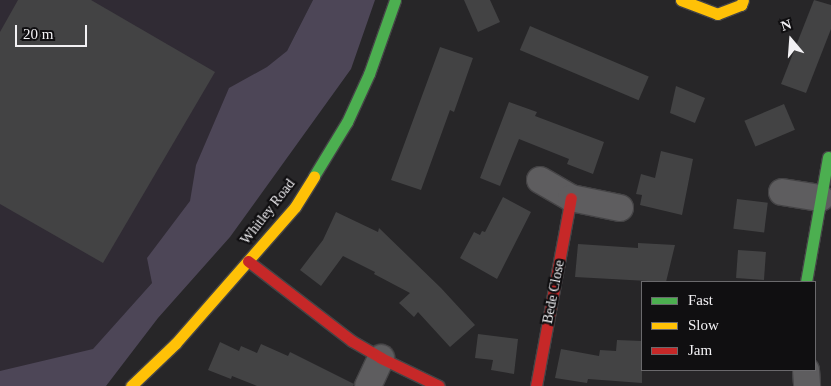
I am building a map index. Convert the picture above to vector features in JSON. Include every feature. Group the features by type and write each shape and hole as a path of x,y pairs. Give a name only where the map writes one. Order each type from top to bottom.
{"street":[{"name":"Whitley Road","path":"131,386 175,344 295,207 347,122 369,74 395,0"},
{"path":"681,0 718,14 741,5 743,0"},
{"path":"806,281 828,157"},
{"path":"540,180 571,198 620,208"},
{"path":"782,192 820,198"},
{"name":"Bede Close","path":"536,386 571,198"},
{"path":"248,261 352,341 381,358 438,386"},
{"path":"368,386 381,358"},
{"path":"806,371 807,386"}],"shaded area":[{"path":"0,0 313,0 287,51 235,189 61,386 0,386"},
{"path":"313,0 375,0 351,69 230,237 158,318 106,386 0,386 0,371 93,349 152,283 147,258 190,201 196,165 229,88 267,67 287,51"}],"building":[{"path":"18,0 91,0 215,72 103,263 0,204 0,32"},
{"path":"464,0 490,0 500,22 478,32"},
{"path":"814,0 831,5 831,29 806,93 781,84"},
{"path":"530,26 649,76 639,100 520,50"},
{"path":"440,47 473,58 454,112 450,110 421,190 391,180"},
{"path":"676,86 705,98 695,123 670,113"},
{"path":"509,102 537,112 535,116 604,142 593,174 567,164 569,159 519,139 500,186 480,178"},
{"path":"784,104 795,130 755,147 744,121"},
{"path":"661,151 693,159 682,215 640,205 642,195 636,194 641,174 655,178"},
{"path":"503,197 531,212 497,279 460,258 474,232 480,235 482,231 485,232"},
{"path":"737,199 768,203 764,233 733,229"},
{"path":"336,212 378,232 379,228 441,288 475,325 450,347 418,312 414,317 399,303 410,293 374,274 375,272 343,256 321,286 300,270 323,240"},
{"path":"638,243 675,245 666,281 575,277 578,244 638,248"},
{"path":"738,250 766,252 764,280 736,278"},
{"path":"478,334 518,339 514,374 491,370 493,360 475,358"},
{"path":"617,340 641,341 642,383 588,379 587,383 555,378 561,349 599,356 600,350 616,351"},
{"path":"220,342 239,351 241,346 257,353 261,344 288,356 290,352 354,384 353,386 257,386 232,376 231,379 208,370"}],"traffic: fast":[{"path":"314,176 347,122 369,74 395,0"},
{"path":"806,281 828,157"}],"traffic: slow":[{"path":"681,0 717,14 741,5 743,0"},
{"path":"131,386 175,344 295,207 314,176"}],"traffic: jam":[{"path":"536,386 571,198"},
{"path":"248,261 352,341 381,358 439,386"}]}
